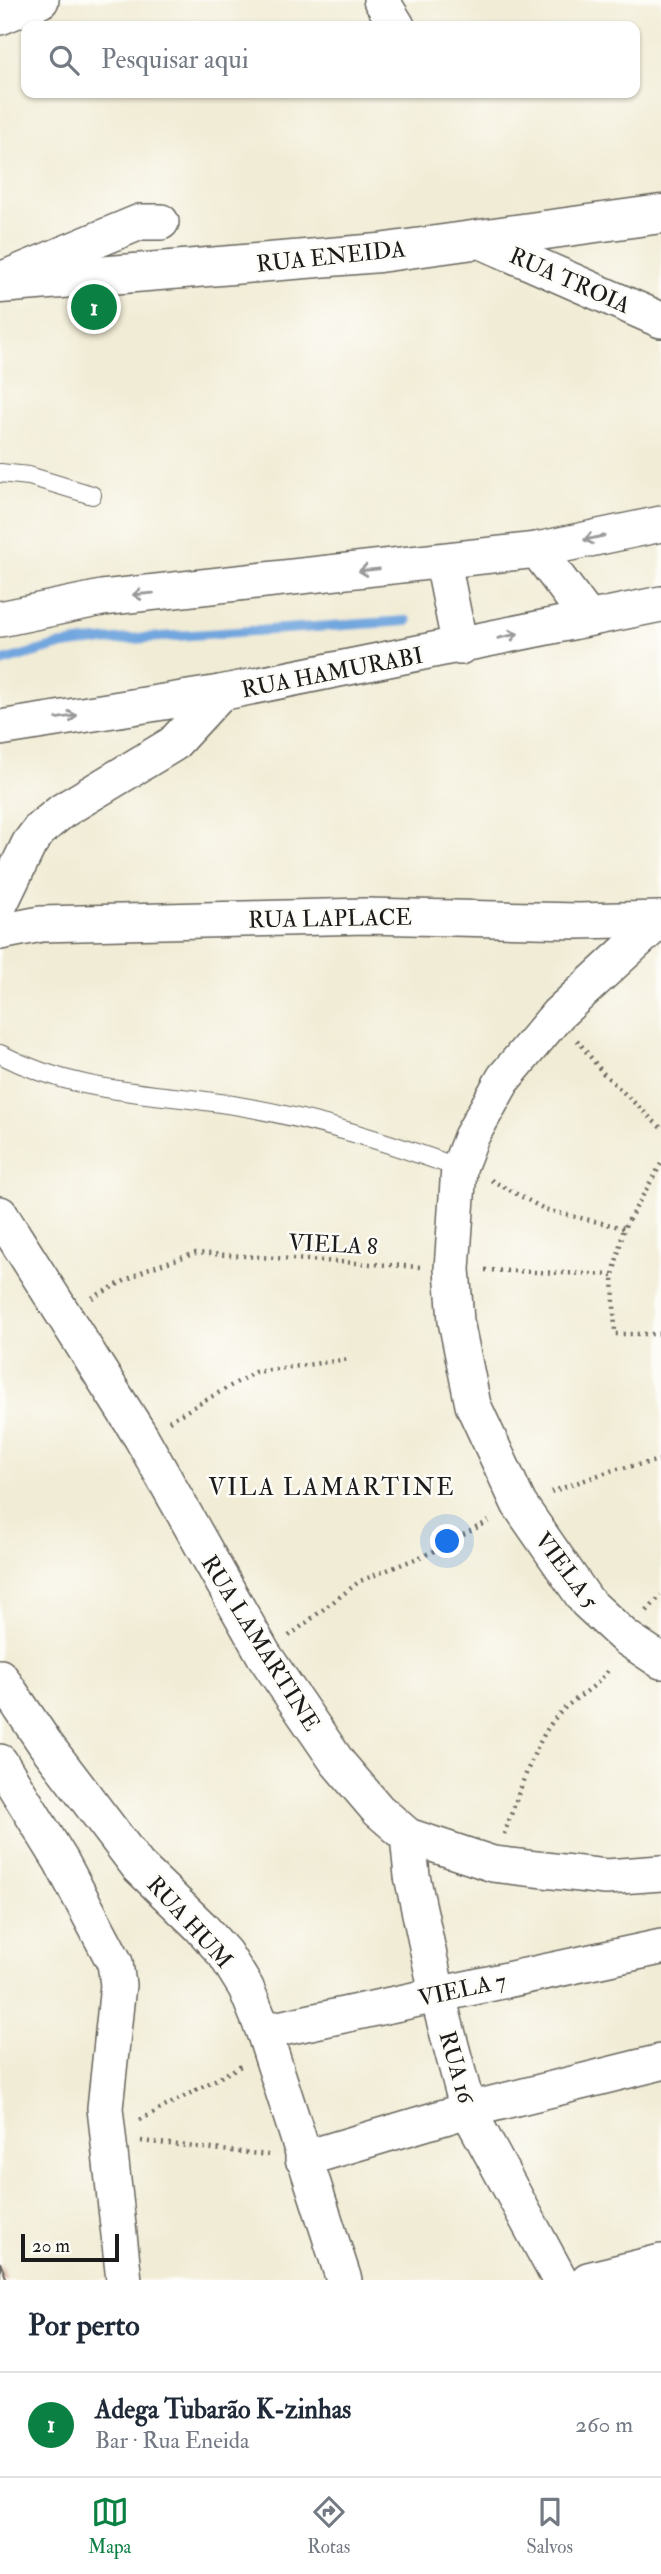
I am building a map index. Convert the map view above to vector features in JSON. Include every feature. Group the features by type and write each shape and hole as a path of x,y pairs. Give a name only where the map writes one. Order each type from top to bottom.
{"street":[{"path":"0,17 41,0"},
{"path":"381,0 394,21"},
{"name":"RUA ENEIDA","path":"0,282 276,263 479,240 661,214"},
{"path":"0,282 140,222 161,222"},
{"name":"RUA TROIA","path":"479,240 661,320"},
{"path":"0,619 102,598 537,550 661,524"},
{"path":"537,550 588,618"},
{"path":"443,562 460,647"},
{"name":"RUA HAMURABI","path":"0,728 220,693 460,647 661,604"},
{"path":"0,904 29,844 40,829 100,787 173,744 220,693"},
{"name":"RUA LAPLACE","path":"0,932 41,924 366,916 578,921 661,919 558,1014 504,1078 471,1137 459,1168 452,1269 456,1321 473,1405 496,1458"},
{"name":"RUA LAMARTINE","path":"0,1214 141,1437 264,1655 338,1763 378,1810 408,1836 493,1864 606,1877 661,1873"},
{"name":"VIELA 5","path":"496,1458 519,1504 587,1602 625,1637 661,1661"},
{"name":"RUA HUM","path":"0,1677 46,1745 138,1866 225,1954 246,1988 268,2046 344,2280"},
{"path":"0,1762 61,1861 115,1963 118,1985 106,2069 105,2108 124,2280"},
{"name":"RUA 16","path":"408,1836 412,1876 437,1993 468,2110 560,2280"},
{"name":"VIELA 7","path":"268,2046 437,1993 661,1947"},
{"path":"303,2160 468,2110 661,2062"},
{"path":"588,2280 661,2262"}],"lane":[{"path":"0,473 29,477 92,495"},
{"path":"0,1054 50,1075 102,1090 238,1105 362,1133 459,1168"}],"path":[{"path":"558,1014 603,1073 661,1128"},
{"path":"661,1164 624,1228 613,1275 615,1334 661,1334"},
{"path":"459,1168 476,1172 546,1210 624,1228"},
{"name":"VIELA 8","path":"64,1312 148,1269 196,1254 452,1269 613,1275"},
{"path":"141,1437 255,1371 350,1359"},
{"path":"264,1655 360,1581 430,1553 519,1504 613,1470 661,1460"},
{"path":"493,1864 532,1761 557,1715 604,1678 625,1637 661,1595"},
{"path":"109,2137 246,2063 268,2046"},
{"path":"109,2137 303,2160"}],"building":[{"path":"0,2262 7,2280 0,2280"}],"waterway":[{"path":"0,662 57,646 85,642 407,621"}],"place":[{"name":"Adega Tubarão K-zinhas","path":"94,307"}],"district":[{"name":"VILA LAMARTINE","path":"332,1487"}]}
